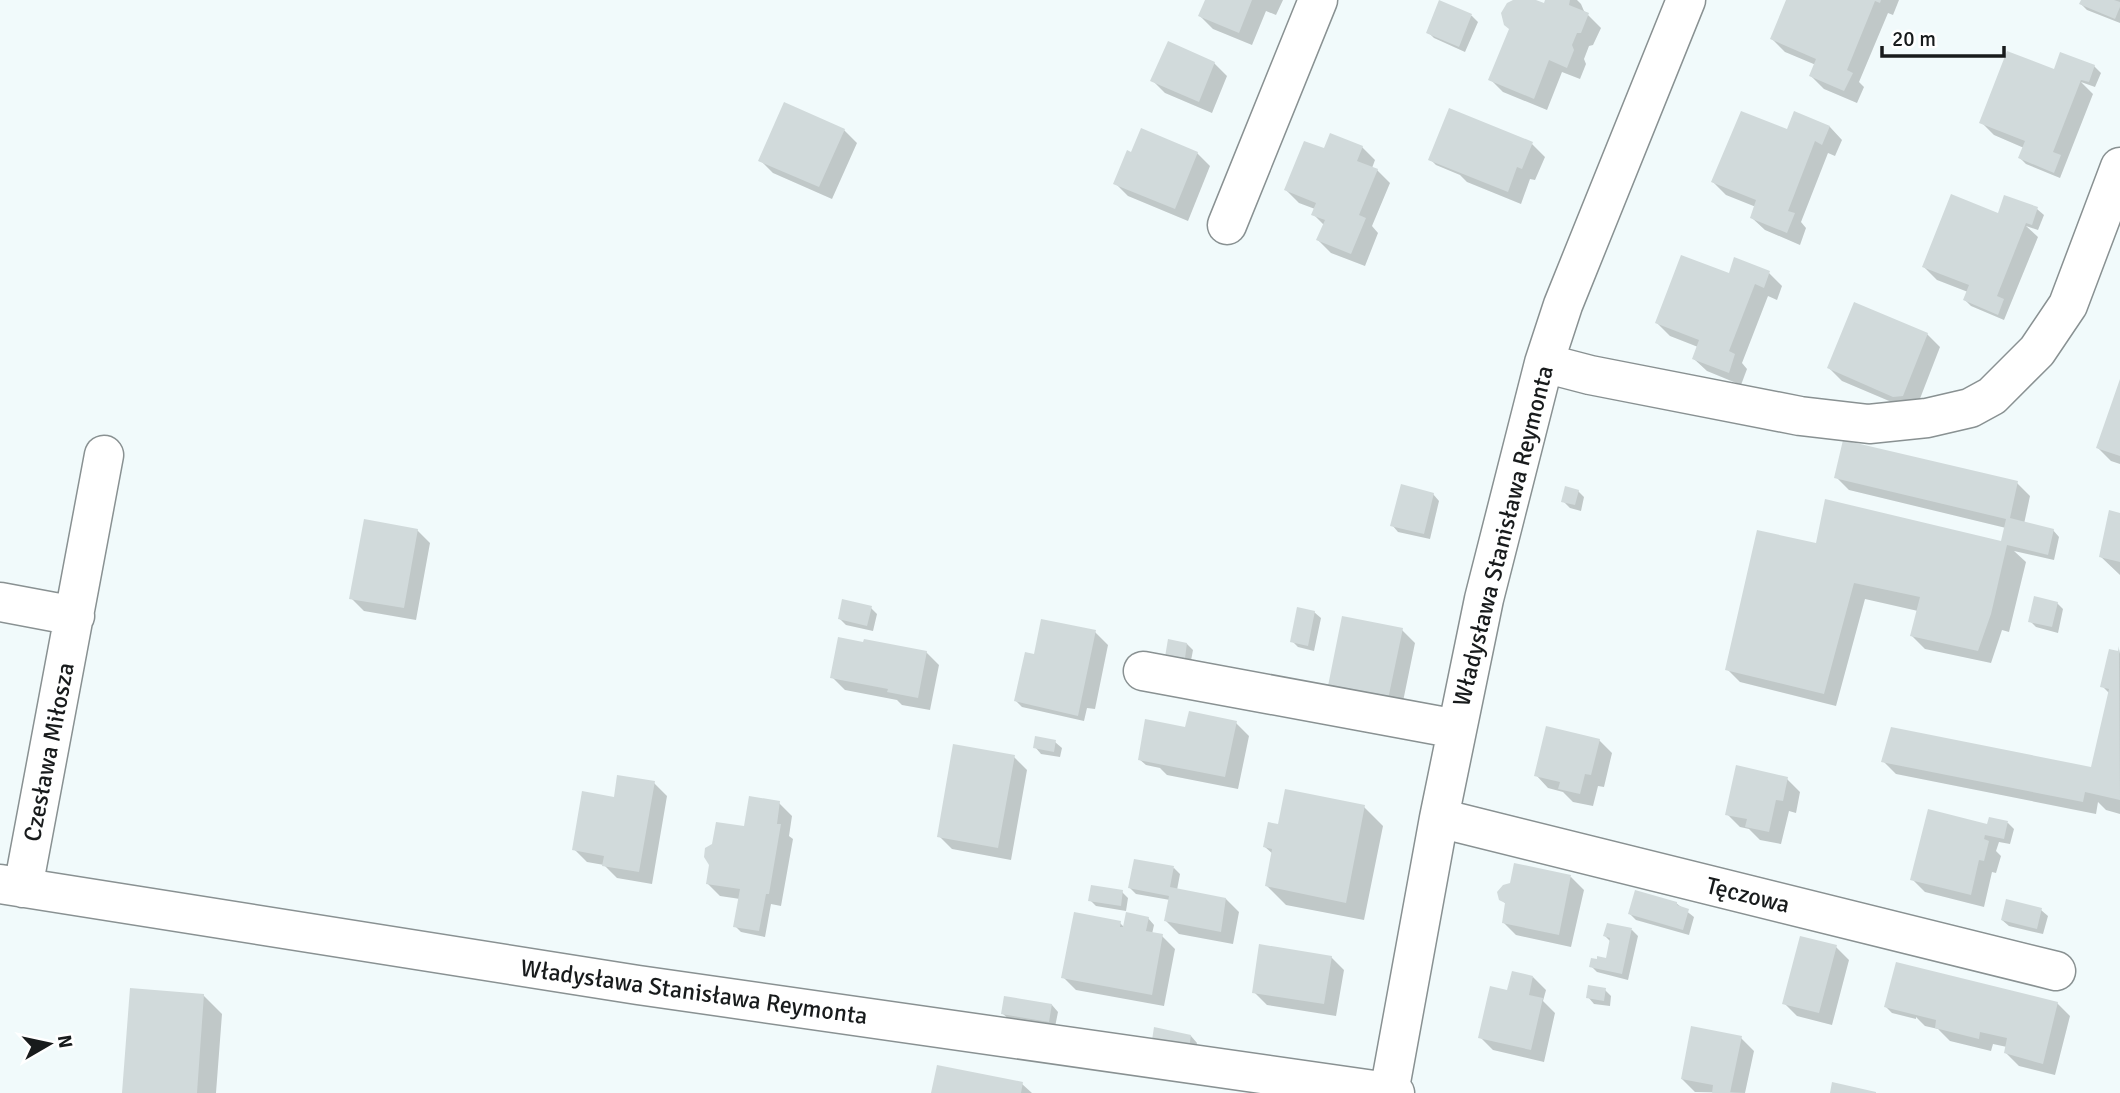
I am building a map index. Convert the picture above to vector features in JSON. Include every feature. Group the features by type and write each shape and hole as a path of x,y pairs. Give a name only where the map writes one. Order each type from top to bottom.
{"street":[{"path":"1227,225 1318,0"},
{"name":"Władysława Stanisława Reymonta","path":"11,886 638,985 1391,1093 1439,818 1484,599 1544,363 1563,305 1686,0"},
{"path":"1544,363 1590,375 1800,416 1869,424 1927,418 1970,408 1992,396 2037,351 2068,304 2120,167"},
{"name":"Czesława Miłosza","path":"11,886 75,616 104,456"},
{"path":"0,602 75,616"},
{"path":"1143,671 1457,729"},
{"name":"Tęczowa","path":"1439,818 2056,971"}],"building":[{"path":"1205,0 1252,0 1239,33 1198,16"},
{"path":"1439,0 1472,14 1459,47 1426,33"},
{"path":"1513,0 1536,0 1544,3 1545,0 1570,0 1569,5 1589,13 1581,33 1577,33 1572,45 1574,50 1567,68 1549,60 1534,99 1488,80 1509,29 1504,25 1501,13 1507,3"},
{"path":"1786,0 1881,0 1880,3 1875,1 1847,70 1853,73 1844,91 1809,76 1816,59 1770,39"},
{"path":"2081,0 2114,0 2120,2 2120,7 2115,19 2079,4"},
{"path":"1168,41 1215,62 1199,102 1150,81"},
{"path":"2007,51 2054,69 2060,52 2095,65 2089,82 2081,80 2053,152 2061,155 2054,173 2018,158 2025,141 1979,123"},
{"path":"784,102 845,129 819,187 758,161"},
{"path":"1449,108 1533,142 1522,169 1517,167 1508,192 1428,160"},
{"path":"1741,111 1787,129 1794,111 1830,126 1822,145 1815,141 1788,211 1795,213 1787,233 1750,218 1756,200 1711,182"},
{"path":"1141,128 1198,152 1175,209 1113,184 1127,150 1131,152"},
{"path":"1330,133 1363,146 1357,161 1378,169 1359,215 1366,218 1351,254 1316,240 1325,220 1311,215 1316,203 1284,190 1304,141 1324,148"},
{"path":"1951,194 1998,213 2004,195 2038,207 2032,225 2026,223 1997,296 2004,299 1998,315 1963,300 1969,285 1922,267"},
{"path":"1681,255 1729,273 1734,257 1770,271 1764,288 1755,284 1729,351 1735,354 1729,373 1692,359 1699,340 1655,323"},
{"path":"1854,302 1928,333 1903,396 1893,397 1827,368"},
{"path":"2120,379 2120,456 2096,448"},
{"path":"1843,440 2018,481 2010,518 2054,529 2048,555 2007,545 1991,614 1978,651 1910,636 1920,597 1854,583 1824,694 1725,670 1757,530 1816,543 1825,499 2001,541 2006,519 1834,478"},
{"path":"1401,484 1434,493 1424,534 1390,526"},
{"path":"1565,486 1579,490 1575,505 1561,502"},
{"path":"2109,510 2120,513 2120,562 2099,557"},
{"path":"364,519 418,529 404,608 349,599"},
{"path":"2034,596 2058,602 2052,627 2028,622"},
{"path":"842,599 872,606 867,626 838,619"},
{"path":"1297,607 1315,611 1308,646 1290,642"},
{"path":"1342,616 1403,628 1386,709 1326,696"},
{"path":"1041,619 1096,630 1078,716 1014,701 1025,652 1034,654"},
{"path":"838,637 927,651 918,698 887,692 888,689 830,678"},
{"path":"1168,639 1187,643 1184,666 1164,663"},
{"path":"2119,646 2120,800 2085,792 2083,802 1881,762 1891,727 2091,767 2109,689 2100,687 2109,649 2118,651"},
{"path":"1189,711 1237,721 1225,777 1138,760 1145,719 1185,727"},
{"path":"1546,726 1600,739 1591,775 1585,774 1580,794 1558,789 1560,782 1534,776"},
{"path":"1035,736 1056,740 1054,752 1033,748"},
{"path":"953,744 1015,755 998,848 937,837"},
{"path":"1736,765 1788,777 1783,801 1776,800 1769,832 1745,827 1747,819 1725,815"},
{"path":"617,775 655,781 639,872 602,866 604,856 572,850 582,791 614,797"},
{"path":"1285,789 1365,805 1346,903 1265,886 1272,849 1263,847 1268,822 1278,824"},
{"path":"749,796 780,801 777,824 781,824 769,894 766,894 759,931 733,927 740,889 706,884 709,865 704,857 705,848 712,844 716,822 744,826"},
{"path":"1928,809 1987,824 1989,817 2008,821 2004,839 1985,835 1984,839 1989,841 1984,861 1979,860 1971,895 1910,880"},
{"path":"1134,859 1174,866 1170,887 1226,898 1221,932 1164,921 1169,896 1128,888"},
{"path":"1514,863 1571,875 1559,935 1502,923 1505,903 1499,900 1497,892 1503,885 1510,883"},
{"path":"1091,885 1123,890 1121,906 1088,901"},
{"path":"1635,890 1677,902 1677,905 1689,909 1683,930 1628,914"},
{"path":"2006,899 2042,908 2037,929 2001,920"},
{"path":"1074,912 1121,921 1120,927 1123,927 1126,912 1149,917 1146,931 1163,934 1152,995 1061,978"},
{"path":"1607,923 1632,928 1622,974 1589,967 1591,958 1606,958 1610,938 1603,936"},
{"path":"1800,936 1837,945 1819,1013 1782,1004"},
{"path":"1259,944 1332,956 1324,1004 1252,993"},
{"path":"1896,962 2058,1002 2043,1064 2004,1053 2007,1038 1980,1032 1979,1039 1935,1028 1936,1020 1884,1007"},
{"path":"1512,971 1533,976 1529,995 1543,998 1531,1050 1478,1038 1490,986 1507,990"},
{"path":"1588,985 1606,988 1604,1001 1586,998"},
{"path":"130,988 204,994 197,1093 122,1093"},
{"path":"1004,996 1052,1004 1049,1022 1001,1014"},
{"path":"1691,1026 1742,1036 1730,1093 1712,1093 1713,1085 1681,1079"},
{"path":"1154,1027 1191,1035 1188,1055 1151,1047"},
{"path":"937,1065 1023,1082 1021,1093 931,1093"},
{"path":"1832,1082 1876,1092 1876,1093 1830,1093"}]}
